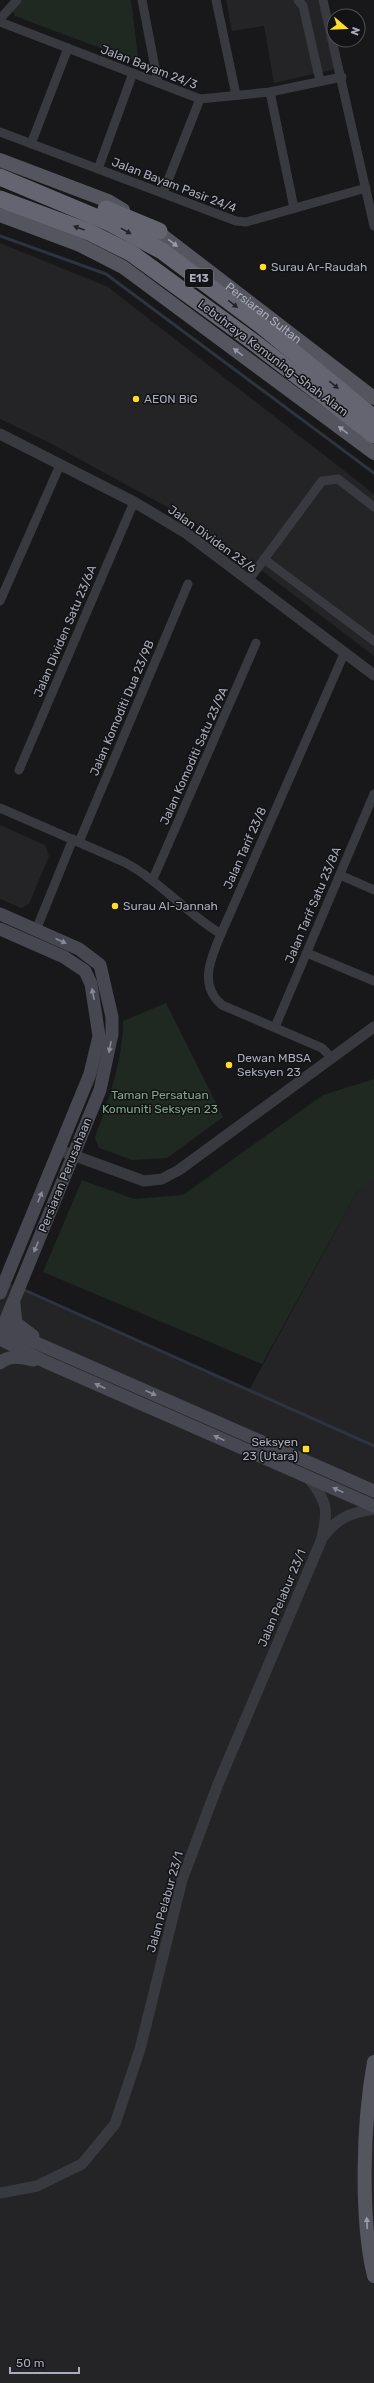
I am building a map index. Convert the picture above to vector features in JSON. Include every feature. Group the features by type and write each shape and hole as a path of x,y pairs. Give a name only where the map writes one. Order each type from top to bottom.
{"highway":[{"path":"0,172 87,202 159,231"},
{"name":"Lebuhraya Kemuning–Shah Alam","path":"0,177 110,223 162,251 262,326 374,418"},
{"name":"Lebuhraya Kemuning–Shah Alam","path":"0,199 89,232 131,253 252,341 374,435"}],"main road":[{"name":"Persiaran Sultan","path":"0,160 108,201 159,231 333,369 374,398"},
{"path":"0,216 80,244 123,267 374,453"},
{"name":"Persiaran Perusahaan","path":"0,914 79,949 100,965 112,1017 112,1034 100,1090 1,1332"},
{"name":"Persiaran Perusahaan","path":"0,929 74,962 85,971 91,984 99,1036 97,1053 0,1293"},
{"path":"14,1298 16,1323 52,1349"},
{"path":"1,1332 52,1349 374,1491"},
{"path":"1,1332 46,1362 308,1477 374,1508"},
{"path":"0,1363 8,1358 17,1357 46,1362"},
{"path":"374,2062 368,2108 366,2163 366,2228 374,2276"},
{"path":"366,2163 374,2145"}],"street":[{"path":"0,19 17,0"},
{"path":"142,0 158,83"},
{"path":"216,0 236,95"},
{"path":"298,0 303,6 320,82"},
{"path":"323,0 342,77 374,226"},
{"name":"Jalan Bayam 24/3","path":"0,22 200,99 270,92 342,77"},
{"path":"31,144 68,48"},
{"path":"98,169 133,73"},
{"path":"270,92 294,208"},
{"path":"163,193 200,99"},
{"name":"Jalan Bayam Pasir 24/4","path":"0,132 236,221 246,222 366,188"},
{"name":"Jalan Dividen 23/6","path":"0,434 134,502 186,533 344,654 374,675"},
{"path":"0,601 60,465"},
{"path":"248,581 322,481 338,479 374,507"},
{"name":"Jalan Dividen Satu 23/6A","path":"18,770 134,502"},
{"path":"264,559 374,641"},
{"name":"Jalan Komoditi Dua 23/9B","path":"36,930 188,584"},
{"name":"Jalan Komoditi Satu 23/9A","path":"153,879 256,643"},
{"name":"Jalan Tarif 23/8","path":"331,1057 322,1048 275,1026 222,1005 214,999 209,988 207,974 209,961 344,654"},
{"name":"Jalan Tarif Satu 23/8A","path":"275,1026 373,798"},
{"path":"0,808 124,862 153,879 208,926 221,934"},
{"path":"340,875 374,890"},
{"path":"307,953 374,981"},
{"path":"59,1150 144,1181 162,1179 179,1170 331,1057 374,1027"},
{"name":"Jalan Pelabur 23/1","path":"0,2193 37,2186 82,2164 115,2124 140,2049 182,1880 218,1784 321,1541 327,1518 326,1506 320,1493 308,1477"},
{"name":"Jalan Pelabur 23/1","path":"321,1541 332,1525 341,1517 354,1512 374,1508"}],"shaded area":[{"path":"226,0 319,0 326,30 326,48 330,48 335,69 274,83 264,26 232,31"},
{"path":"0,243 108,287 374,494 374,656 249,561 189,519 48,442 0,419"},
{"path":"0,825 45,845 49,856 29,904 21,908 0,899"},
{"path":"374,1178 374,2383 0,2383 0,1279 249,1390 357,1192"}],"green space":[{"path":"20,0 131,0 138,57 135,61 15,16 13,11"},
{"name":"Taman Persatuan Komuniti Seksyen 23","path":"166,1003 223,1117 167,1158 132,1160 99,1148 95,1138 110,1095 118,1066 123,1021"},
{"path":"374,1079 374,1180 357,1192 262,1364 43,1272 82,1180 134,1199 183,1195 323,1095"}],"waterway":[{"path":"0,236 106,274 374,473"},
{"path":"22,1289 374,1446"}],"place":[{"name":"Surau Ar-Raudah","path":"263,267"},
{"name":"AEON BiG","path":"136,399"},
{"name":"Surau Al-Jannah","path":"115,906"},
{"name":"Dewan MBSA Seksyen 23","path":"229,1065"},
{"name":"Seksyen 23 (Utara)","path":"306,1449"}]}
